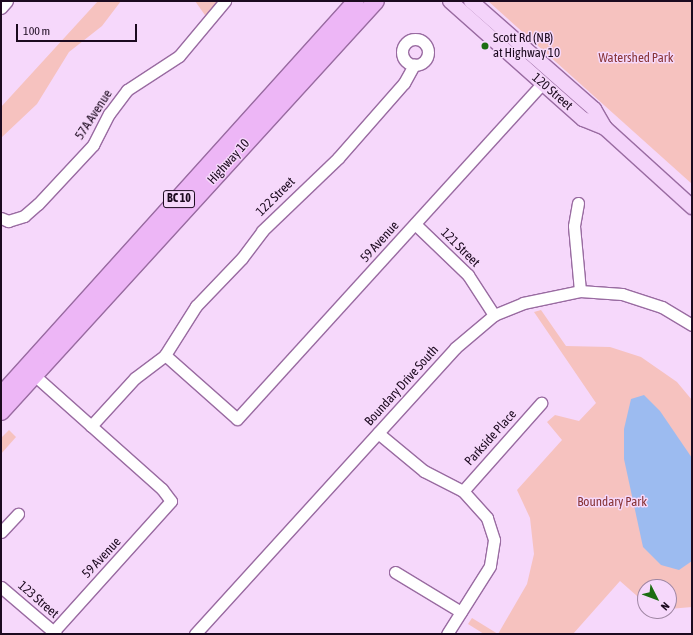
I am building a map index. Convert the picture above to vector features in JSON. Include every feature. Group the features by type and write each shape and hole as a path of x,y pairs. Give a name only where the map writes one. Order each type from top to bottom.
{"highway":[{"name":"Highway 10","path":"1,395 356,1"},
{"name":"Highway 10","path":"1,412 376,1"}],"main road":[{"name":"120 Street","path":"450,1 583,119 605,128"},
{"name":"120 Street","path":"471,1 594,109 605,128 692,207"}],"street":[{"path":"1,8 7,1"},
{"name":"57A Avenue","path":"1,218 8,220 24,216 93,144 109,114 127,90 179,56 225,1"},
{"name":"122 Street","path":"91,426 135,378 165,354 196,306 242,258 262,231 338,158 404,83 414,65"},
{"name":"59 Avenue","path":"165,354 237,419 542,84"},
{"path":"578,203 574,226 580,291"},
{"name":"121 Street","path":"415,224 468,275 494,315"},
{"name":"Boundary Drive South","path":"195,634 455,348 494,315 523,303 580,291 622,294 662,307 692,325"},
{"path":"34,375 91,426"},
{"name":"Parkside Place","path":"463,491 541,403"},
{"name":"59 Avenue","path":"55,633 171,501 162,489 91,426"},
{"path":"378,433 424,471 463,491 487,518 494,540 490,566 447,634"},
{"path":"1,532 18,514"},
{"path":"395,572 461,612"},
{"name":"123 Street","path":"1,587 55,633"}],"green space":[{"path":"98,1 121,1 102,26 69,52 37,104 1,138 1,107"},
{"path":"195,1 221,1 207,18"},
{"name":"Watershed Park","path":"488,1 692,1 692,184"},
{"name":"Boundary Park","path":"541,310 566,346 610,347 641,357 677,382 692,400 692,607 677,608 677,579 637,579 637,596 620,581 573,634 498,634 527,584 534,554 530,518 517,490 562,440 547,422 555,415 579,421 596,403 534,312"},
{"path":"9,430 16,437 1,454 1,438"},
{"path":"472,618 498,634 484,634 468,624"}],"water":[{"path":"644,395 660,411 692,458 692,561 679,570 661,565 643,547 624,459 624,429 631,399"}],"place":[{"name":"Scott Rd (NB) at Highway 10","path":"485,46"}]}
